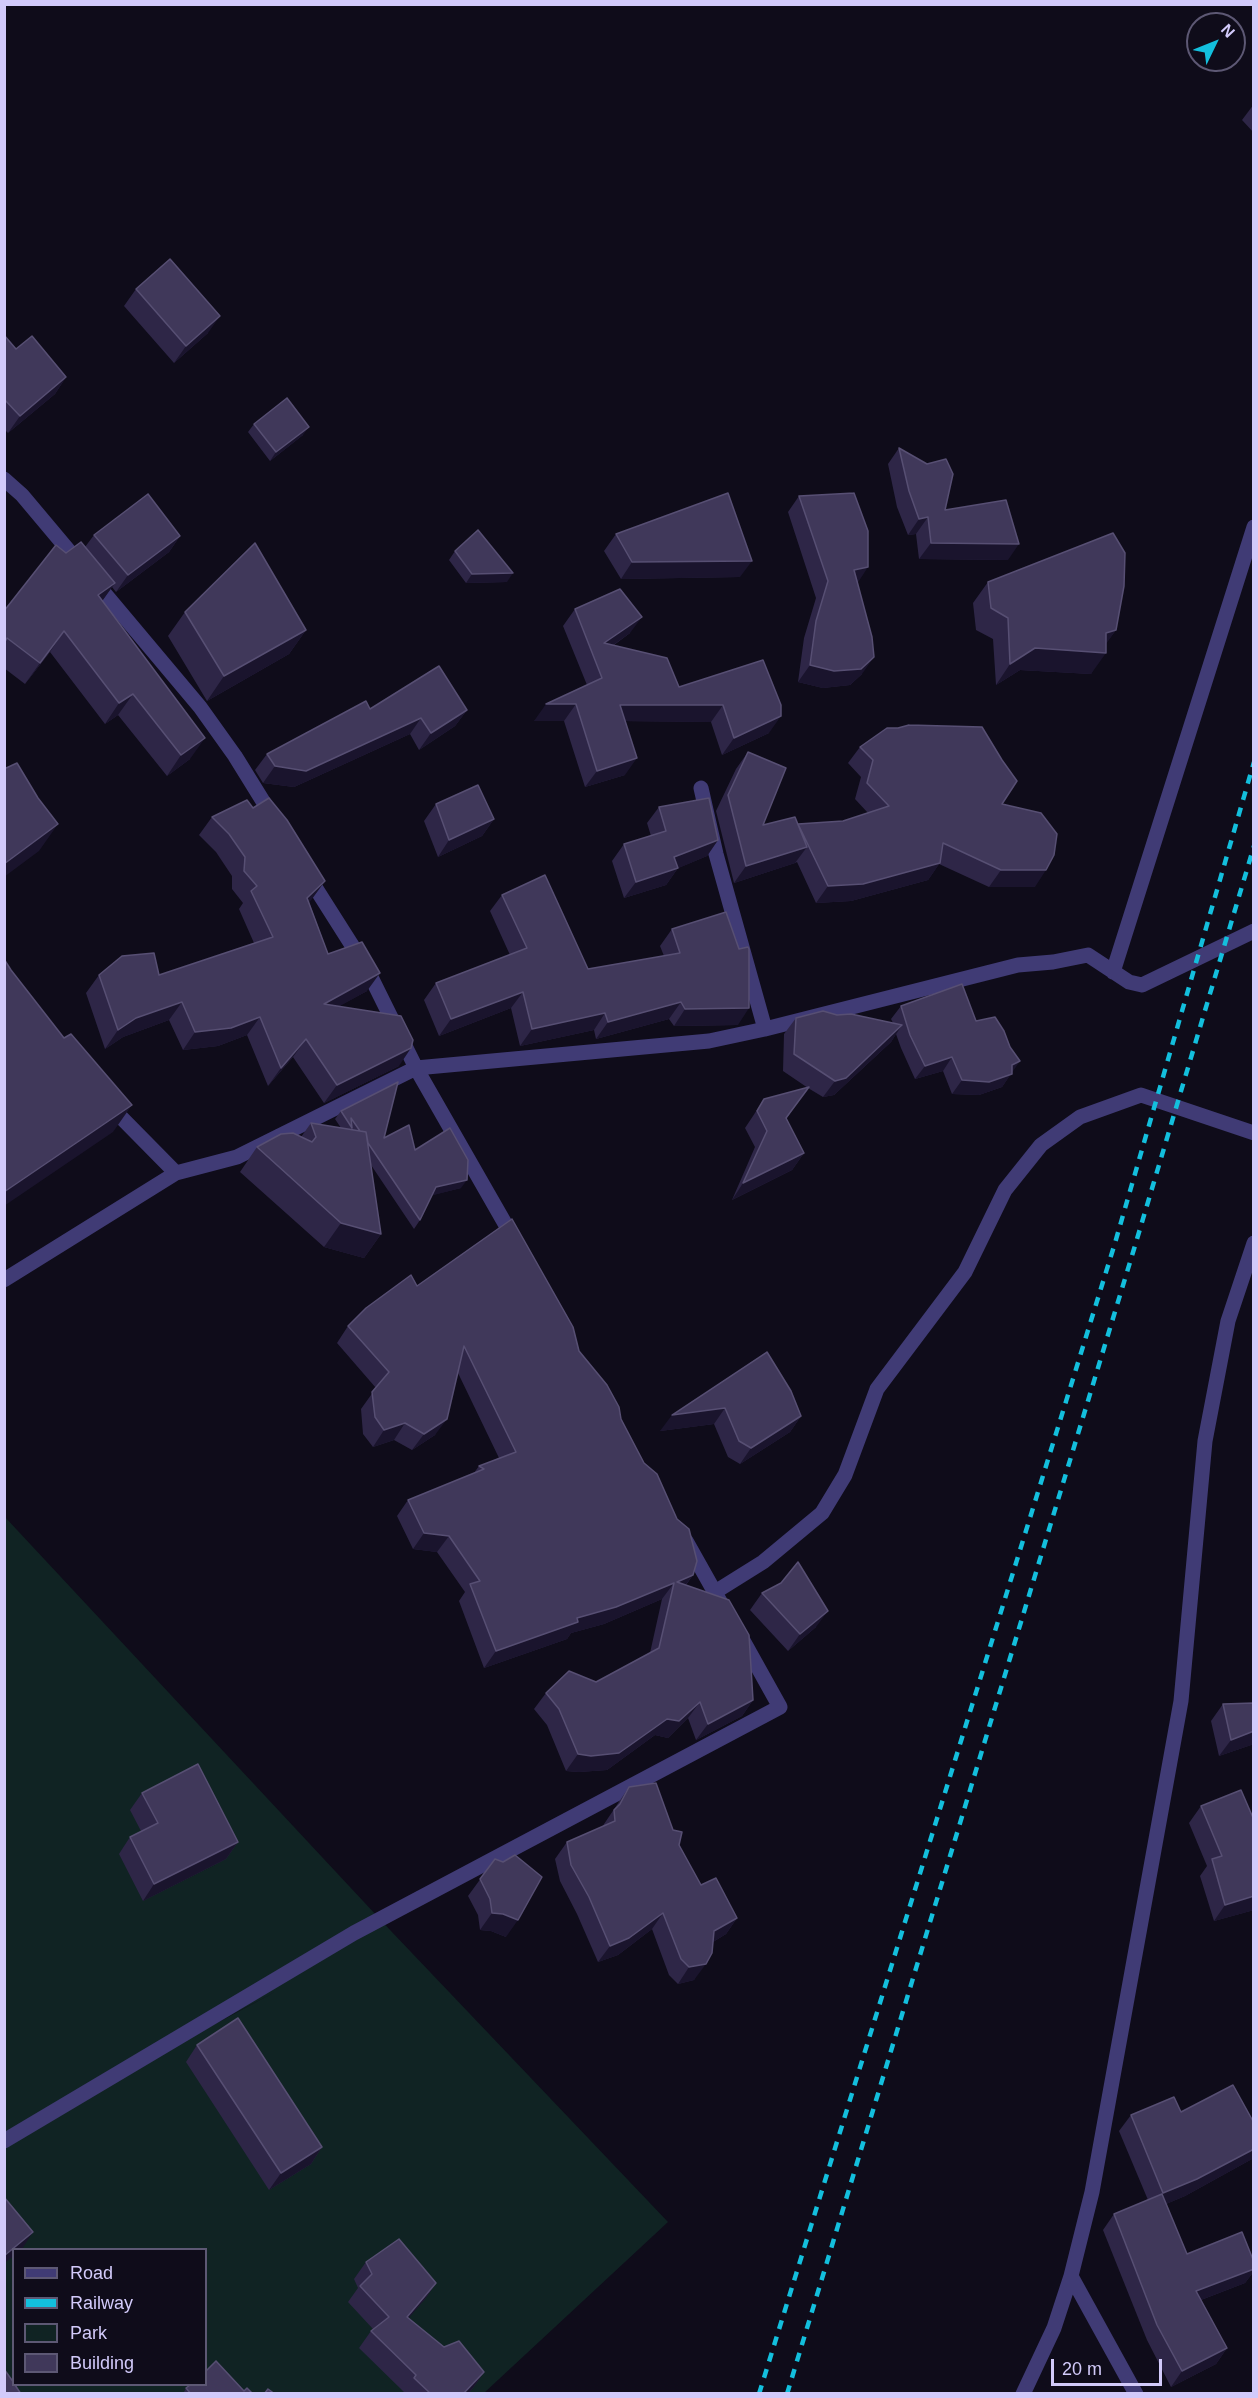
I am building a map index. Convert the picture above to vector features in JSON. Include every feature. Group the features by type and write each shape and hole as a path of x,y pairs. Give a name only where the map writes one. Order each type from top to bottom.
{"street":[{"path":"4,479 22,495 200,707 281,831"},
{"path":"1113,972 1254,527"},
{"path":"701,788 716,854 765,1029"},
{"path":"299,860 367,969 417,1068 522,1253"},
{"path":"4,1280 176,1173 237,1157 417,1068 709,1041 1018,965 1053,963 1088,955 1129,982 1142,986 1254,931"},
{"path":"715,1592 763,1562 822,1513 845,1475 877,1389 965,1272 1005,1190 1041,1146 1080,1117 1141,1095 1254,1133"},
{"path":"101,1096 176,1173"},
{"path":"1023,2394 1054,2328 1071,2276 1092,2192 1181,1701 1205,1442 1228,1321 1254,1243"},
{"path":"4,2141 354,1933 780,1707 680,1531"},
{"path":"1071,2276 1136,2394"}],"green space":[{"path":"4,1516 391,1931 668,2222 484,2393 5,2393 5,2136 277,1991 5,2133"}],"building":[{"path":"170,259 220,316 186,346 136,289"},
{"path":"4,335 16,349 32,336 66,377 20,416 4,399"},
{"path":"287,398 309,427 276,452 254,424"},
{"path":"899,448 927,464 946,459 953,474 945,510 1006,500 1019,544 931,543 928,517 919,519 909,491"},
{"path":"728,493 752,561 632,562 616,534"},
{"path":"854,493 868,531 868,567 854,570 872,637 874,657 861,669 834,671 810,665 816,621 828,581 799,496"},
{"path":"148,494 180,536 128,575 94,535"},
{"path":"478,530 513,573 472,574 455,551"},
{"path":"1113,533 1125,553 1124,586 1116,630 1106,633 1106,653 1035,648 1010,664 1008,618 991,608 988,582"},
{"path":"81,542 115,583 98,595 205,738 181,755 133,694 119,703 64,631 40,663 7,638 4,643 4,611 56,545 66,553"},
{"path":"255,543 306,630 224,676 185,612"},
{"path":"620,589 642,617 604,643 667,658 679,687 763,660 781,705 781,716 734,738 723,705 620,705 637,758 597,771 576,704 546,704 602,678 575,609"},
{"path":"439,666 467,710 431,733 421,718 306,771 275,766 267,754 366,701 370,709"},
{"path":"909,725 982,727 1017,781 1002,804 1041,813 1057,834 1054,855 1046,870 1001,870 943,843 940,863 863,884 828,886 798,824 843,821 889,806 867,783 873,760 860,747 887,728"},
{"path":"748,752 786,768 763,825 795,817 807,847 746,866 728,795"},
{"path":"17,763 38,798 58,824 4,864 4,769"},
{"path":"478,785 494,819 449,840 436,804"},
{"path":"269,798 287,820 325,881 307,898 328,954 362,942 380,973 324,1004 401,1016 413,1040 411,1048 337,1085 306,1039 281,1068 260,1017 231,1028 195,1032 182,1002 136,1018 118,1030 99,975 122,956 154,953 159,975 273,937 251,891 257,886 244,871 245,857 229,834 212,817 247,800 253,808"},
{"path":"709,798 718,840 674,857 678,868 636,882 624,844 666,831 659,807"},
{"path":"545,875 588,969 680,953 672,929 726,912 739,949 748,947 749,949 749,1008 685,1009 681,1002 608,1022 605,1013 532,1029 523,992 451,1019 436,983 527,948 502,895"},
{"path":"4,959 64,1038 71,1034 132,1105 4,1192"},
{"path":"962,984 976,1021 995,1017 1004,1031 1010,1047 1020,1061 1012,1065 1012,1074 989,1082 962,1080 952,1057 925,1066 910,1035 901,1006"},
{"path":"823,1011 837,1015 851,1014 902,1025 846,1078 835,1081 794,1054 796,1018"},
{"path":"398,1082 384,1138 409,1125 415,1150 450,1128 468,1160 467,1180 436,1187 420,1220 368,1143 366,1132 360,1131 351,1118 352,1128 341,1111"},
{"path":"809,1087 786,1118 804,1153 743,1183 767,1131 757,1111 764,1099"},
{"path":"311,1123 366,1132 381,1234 341,1223 257,1147 281,1134 293,1133 312,1142 316,1137"},
{"path":"512,1219 573,1327 579,1351 607,1385 619,1407 621,1419 644,1463 657,1474 677,1519 689,1529 697,1561 693,1575 677,1582 729,1600 749,1635 753,1700 708,1724 700,1702 679,1721 667,1719 619,1753 591,1756 578,1754 559,1709 546,1693 569,1671 596,1682 659,1648 674,1583 616,1607 577,1618 578,1622 496,1651 470,1584 480,1581 449,1536 424,1533 408,1500 484,1469 479,1466 516,1452 464,1346 447,1419 424,1434 405,1423 384,1430 375,1417 372,1392 389,1372 348,1326 366,1308 411,1275 417,1286"},
{"path":"767,1352 791,1391 801,1416 751,1448 739,1441 725,1408 672,1415"},
{"path":"798,1562 828,1611 800,1634 762,1593 781,1583"},
{"path":"1254,1703 1254,1731 1231,1740 1223,1704"},
{"path":"198,1764 238,1842 154,1884 130,1837 158,1823 142,1793"},
{"path":"656,1783 673,1830 682,1832 679,1845 701,1885 716,1878 737,1918 714,1931 712,1953 706,1964 689,1967 681,1959 663,1913 629,1938 610,1946 589,1897 571,1865 567,1842 615,1821 614,1810 629,1787"},
{"path":"1241,1790 1254,1820 1254,1896 1225,1905 1212,1859 1222,1856 1201,1806"},
{"path":"515,1855 542,1877 518,1920 503,1914 492,1913 490,1899 480,1879 495,1859 503,1862"},
{"path":"238,2018 322,2147 281,2173 197,2045"},
{"path":"1233,2085 1254,2123 1254,2149 1197,2179 1163,2193 1131,2115 1174,2097 1181,2112"},
{"path":"1162,2194 1187,2254 1242,2232 1254,2262 1254,2269 1196,2291 1227,2348 1182,2371 1157,2325 1114,2214"},
{"path":"4,2197 33,2232 4,2256"},
{"path":"399,2239 436,2283 407,2317 444,2347 459,2341 484,2372 463,2394 431,2394 414,2378 416,2375 371,2331 389,2317 360,2286 372,2274 366,2262"},
{"path":"216,2361 244,2391 247,2388 253,2394 191,2394 186,2388 189,2386 207,2386 207,2370"},
{"path":"4,2369 12,2380 12,2386 16,2386 21,2394 4,2394"},
{"path":"268,2389 275,2394 264,2394"}],"railway":[{"path":"759,2394 1115,1243 1254,762"},
{"path":"787,2394 1254,846"}]}
